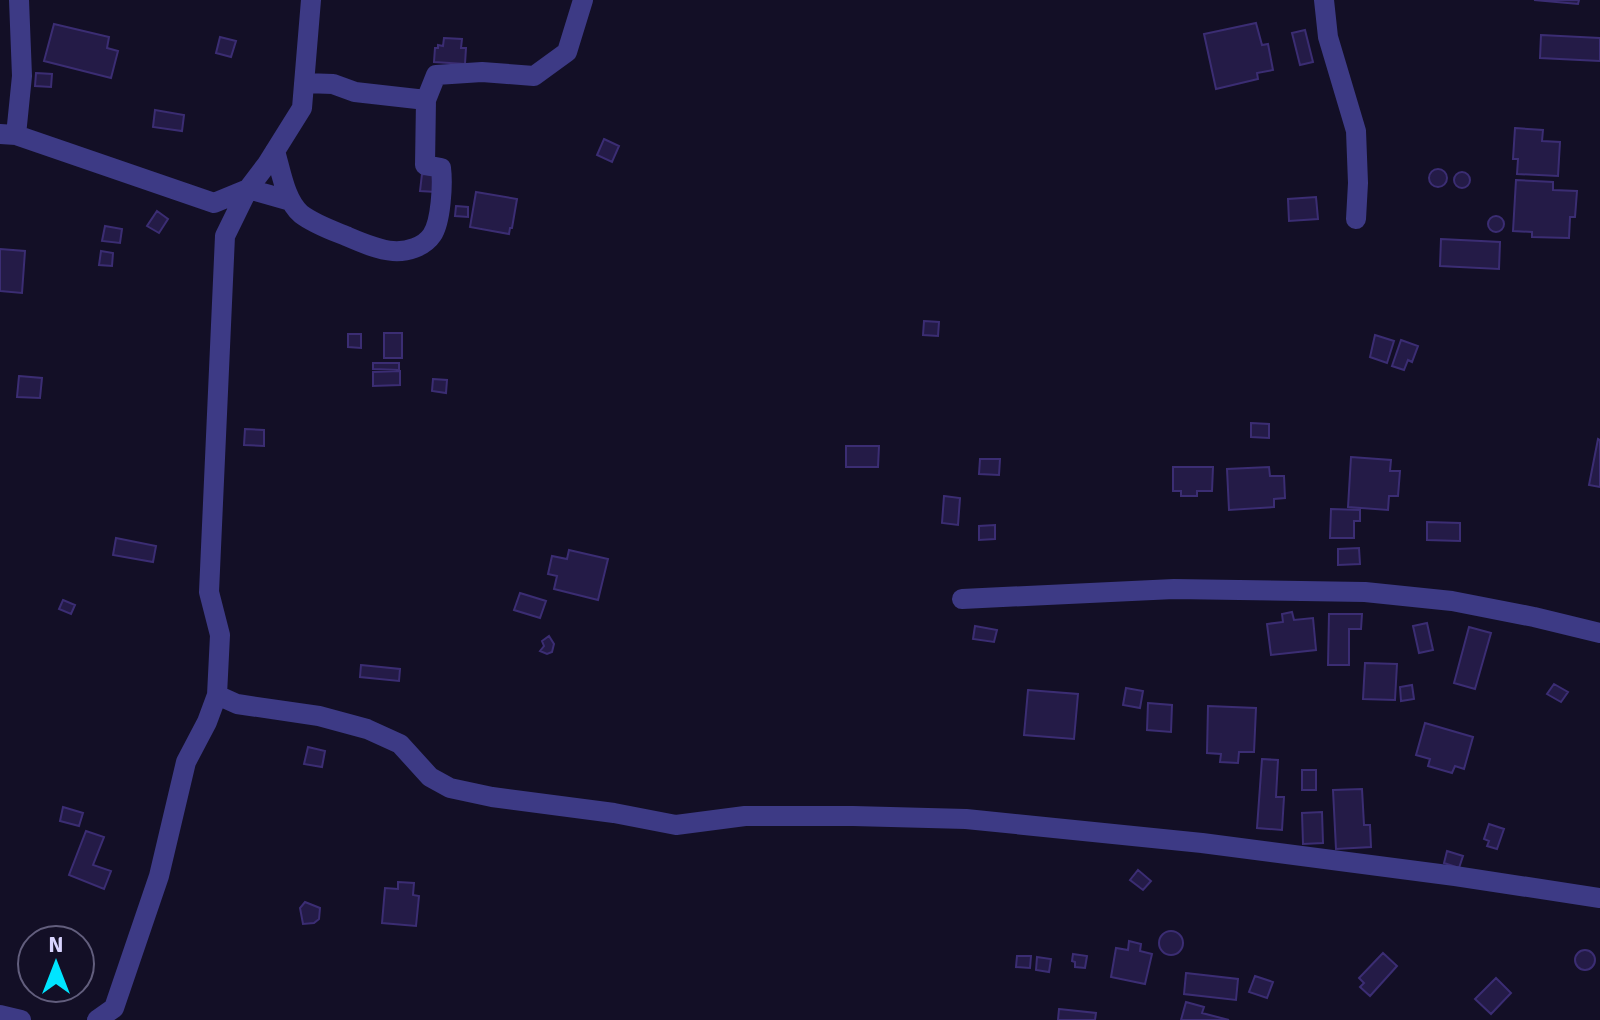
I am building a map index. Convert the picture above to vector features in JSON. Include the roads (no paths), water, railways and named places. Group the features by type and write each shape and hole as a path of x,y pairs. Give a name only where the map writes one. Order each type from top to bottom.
{"street":[{"path":"19,0 22,76 8,135 214,203 248,189 291,201"},
{"path":"97,1020 114,1008 159,876 186,762 217,695 220,635 209,592 225,236 248,189 302,108 311,0"},
{"path":"275,151 291,201 300,213 363,243 393,251 420,246 433,235 441,206 441,168 425,165 426,100 436,75 482,72 534,76 567,52 583,0"},
{"path":"1324,0 1328,37 1356,131 1356,219"},
{"path":"304,83 333,84 355,92 426,100"},
{"path":"198,197 225,236"},
{"path":"962,599 1174,589 1365,592 1452,601 1600,633"},
{"path":"217,695 237,704 319,716 367,729 400,744 430,777 450,788 676,825 745,816 966,819 1202,843 1600,898"},
{"path":"0,1015 21,1020"}]}
